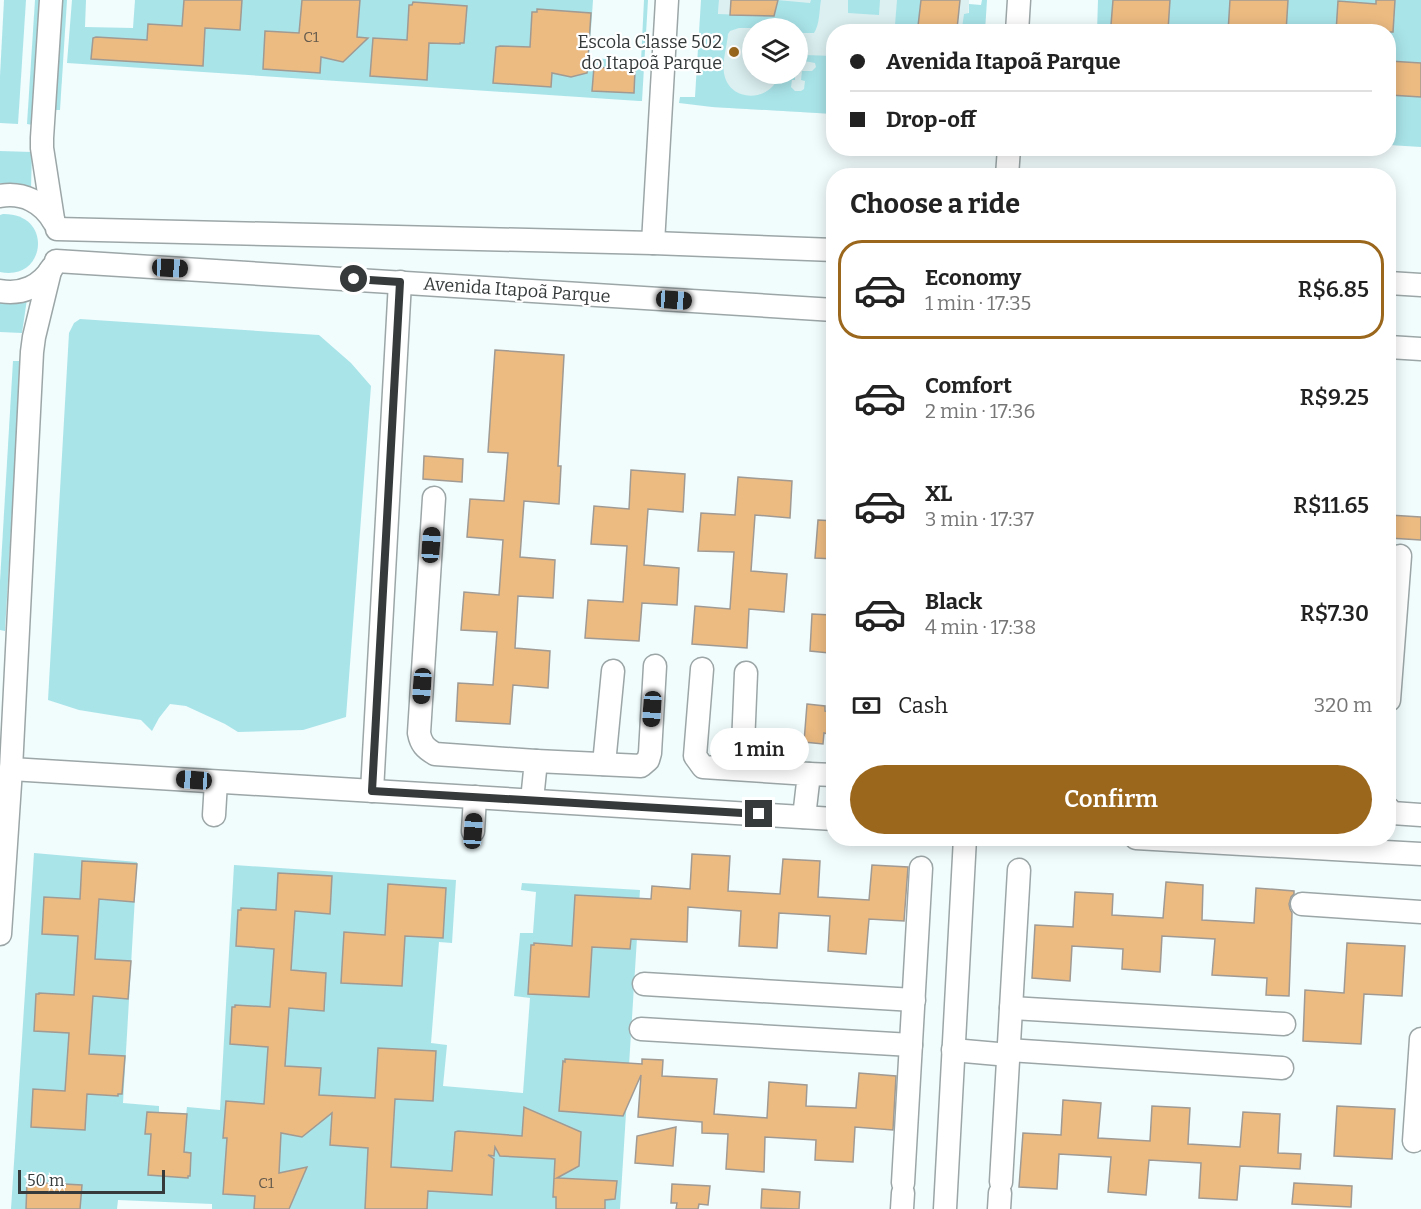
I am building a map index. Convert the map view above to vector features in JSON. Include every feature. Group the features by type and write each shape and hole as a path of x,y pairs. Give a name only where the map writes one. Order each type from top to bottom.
{"street":[{"path":"0,934 11,770 32,352 59,240 42,148 51,0"},
{"path":"652,243 667,0"},
{"path":"1018,24 1019,0"},
{"path":"0,196 18,195 29,198 46,210 55,224"},
{"path":"55,224 826,250"},
{"path":"0,291 13,292 34,286 53,266"},
{"name":"Avenida Itapoã Parque","path":"53,266 400,282 826,309"},
{"path":"372,791 400,282"},
{"path":"1396,283 1421,285"},
{"path":"1396,347 1421,349"},
{"path":"434,498 419,733 420,742 426,748 435,754 641,766 648,760 650,753 655,666"},
{"path":"1396,608 1400,556"},
{"path":"702,669 695,756 703,767 826,775"},
{"path":"604,764 613,671"},
{"path":"742,769 746,673"},
{"path":"532,800 536,760"},
{"path":"11,770 826,818"},
{"path":"804,817 809,774"},
{"path":"214,815 216,782"},
{"path":"473,831 476,797"},
{"path":"1396,813 1421,815"},
{"path":"945,1209 965,846"},
{"path":"1354,846 1421,854"},
{"path":"903,1195 921,868"},
{"path":"1000,1195 1019,870"},
{"path":"1302,904 1421,912"},
{"path":"644,984 914,1000"},
{"path":"1011,1008 1284,1024"},
{"path":"641,1029 911,1046"},
{"path":"1414,1141 1421,1039"},
{"path":"953,1050 1282,1068"}],"shaded area":[{"path":"4,0 26,0 18,124 0,123"},
{"path":"35,0 41,0 33,125 27,124"},
{"path":"61,0 67,0 60,110 55,110"},
{"path":"72,0 86,0 85,27 133,28 135,0 593,0 589,58 641,61 644,0 648,0 642,101 67,63"},
{"path":"701,0 719,0 718,14 774,16 777,0 810,3 811,0 821,0 814,33 808,33 808,18 742,18 742,28 730,31 728,34 724,73 734,90 742,94 751,96 760,94 769,90 774,84 791,84 795,91 801,91 805,84 808,84 808,71 816,67 815,63 808,62 808,55 826,56 826,114 712,107 679,103 680,97 695,97"},
{"name":"Escola Classe 502 do Itapoã Parque","path":"719,0 969,0 968,24 826,24 826,114 712,107"},
{"path":"848,0 880,0 879,15 848,13"},
{"path":"897,0 921,0 919,24 895,24"},
{"path":"982,0 987,0 985,24 963,24 964,14 969,13 969,4 981,5"},
{"path":"1098,0 1421,0 1421,147 1396,145 1396,24 1097,24"},
{"path":"0,151 32,152 31,188 16,183 0,183"},
{"path":"0,215 19,217 31,224 37,235 38,246 35,258 27,267 15,272 0,272"},
{"path":"27,299 22,333 0,332 0,301"},
{"path":"80,319 319,335 351,363 371,386 346,717 303,730 238,732 186,706 170,704 152,731 141,720 79,710 48,700 69,333 74,323"},
{"path":"13,361 21,361 5,631 0,630 0,581"},
{"path":"34,853 137,862 123,1103 159,1106 159,1114 186,1115 187,1107 220,1110 234,865 456,880 452,943 439,942 431,1043 447,1045 443,1086 523,1093 530,998 514,996 520,933 533,933 536,892 521,890 522,883 640,890 620,1209 212,1209 212,1204 118,1200 117,1209 11,1209"}],"building":[{"path":"184,0 242,0 240,30 205,28 203,66 91,59 93,38 147,40 148,24 182,26"},
{"path":"302,0 360,0 357,37 368,38 343,62 321,57 320,73 263,69 265,31 299,33"},
{"path":"731,0 778,0 774,16 730,15"},
{"path":"921,0 960,0 958,24 918,24"},
{"path":"1113,0 1170,0 1168,24 1111,24"},
{"path":"1230,0 1288,0 1286,24 1228,24"},
{"path":"1376,0 1395,0 1394,24 1337,24 1338,1 1376,4"},
{"path":"413,2 467,6 464,43 429,43 427,80 370,76 373,38 407,40 409,5"},
{"path":"537,9 591,13 587,73 571,77 552,73 551,87 493,83 496,47 530,47 532,12 537,12"},
{"path":"1396,61 1421,63 1421,97 1396,95"},
{"path":"594,67 635,70 634,93 592,91"},
{"path":"495,350 564,355 558,466 561,466 559,504 524,501 520,557 555,560 553,598 518,596 515,648 550,651 548,688 513,685 510,724 456,721 458,683 493,685 497,632 461,630 464,592 499,595 503,540 467,537 470,499 504,501 508,453 488,452"},
{"path":"424,456 463,459 462,482 423,479"},
{"path":"631,470 685,474 683,512 648,509 644,565 679,568 677,605 642,603 639,641 585,638 588,600 623,602 627,546 591,544 594,506 629,509"},
{"path":"738,477 792,481 790,518 755,515 751,571 787,574 784,612 749,609 747,648 692,644 695,606 730,609 734,552 698,551 701,513 735,515"},
{"path":"1396,515 1421,517 1421,540 1396,538"},
{"path":"818,520 826,520 826,559 815,558"},
{"path":"812,614 826,615 826,653 810,651"},
{"path":"807,704 825,706 826,734 824,733 823,744 804,742"},
{"path":"692,854 730,856 728,891 780,894 783,859 820,861 818,897 869,900 872,865 908,867 904,921 869,919 866,954 828,951 830,916 779,913 777,948 739,946 741,911 688,907 687,942 631,939 630,949 592,947 589,997 528,994 531,945 534,943 572,946 575,895 651,899 652,886 690,889"},
{"path":"82,861 137,864 134,902 99,899 95,959 131,961 128,999 93,996 89,1054 125,1056 122,1094 118,1096 87,1094 85,1130 31,1127 33,1089 65,1091 69,1033 34,1031 36,994 74,995 78,936 42,934 44,897 80,899"},
{"path":"278,873 332,876 330,914 295,911 291,970 326,973 324,1011 289,1008 285,1066 321,1068 319,1095 375,1098 378,1048 436,1051 433,1101 395,1099 391,1167 452,1171 455,1132 522,1136 524,1107 581,1132 579,1166 557,1178 617,1181 615,1199 605,1200 605,1209 556,1209 556,1197 553,1197 555,1159 500,1156 495,1147 494,1156 488,1155 494,1159 492,1195 428,1191 427,1209 365,1209 368,1148 330,1145 332,1113 302,1137 281,1133 279,1173 307,1167 289,1209 254,1209 255,1196 223,1194 227,1138 223,1138 226,1101 264,1104 268,1047 230,1044 232,1007 235,1005 270,1007 274,949 236,946 238,910 241,908 276,910"},
{"path":"1166,882 1203,885 1202,920 1254,923 1256,888 1294,891 1289,904 1292,913 1289,996 1266,995 1267,978 1212,975 1215,939 1162,936 1160,972 1122,969 1123,949 1072,946 1070,981 1032,978 1035,925 1073,927 1075,892 1113,894 1112,915 1163,918"},
{"path":"388,884 446,888 443,938 405,936 402,986 341,983 344,932 385,935"},
{"path":"1347,943 1405,946 1402,996 1364,994 1361,1044 1303,1041 1305,990 1344,993"},
{"path":"565,1059 642,1064 642,1059 663,1060 662,1076 717,1079 714,1114 767,1118 769,1082 807,1085 806,1106 856,1108 859,1073 896,1076 893,1130 855,1127 853,1162 815,1160 816,1140 765,1137 764,1172 726,1169 728,1134 702,1133 702,1122 638,1117 641,1075 623,1116 559,1111"},
{"path":"1063,1100 1101,1103 1098,1138 1150,1141 1152,1106 1190,1108 1188,1144 1240,1147 1243,1112 1280,1114 1278,1153 1301,1154 1300,1169 1240,1166 1237,1200 1199,1198 1201,1163 1149,1160 1146,1195 1108,1192 1111,1157 1059,1154 1057,1189 1019,1187 1023,1133 1061,1135"},
{"path":"1337,1106 1395,1109 1392,1159 1334,1156"},
{"path":"147,1112 187,1114 184,1152 191,1153 188,1178 148,1175 151,1134 145,1134"},
{"path":"676,1127 673,1166 635,1163 637,1136"},
{"path":"27,1182 82,1185 80,1209 26,1209"},
{"path":"1294,1183 1352,1186 1351,1207 1292,1204"},
{"path":"672,1184 710,1186 708,1205 699,1204 698,1209 676,1209 677,1203 671,1203"},
{"path":"762,1189 800,1192 799,1209 761,1208"}],"place":[{"name":"Escola Classe 502 do Itapoã Parque","path":"734,52"}],"route":[{"path":"354,279 400,282 372,791 759,814"}]}
